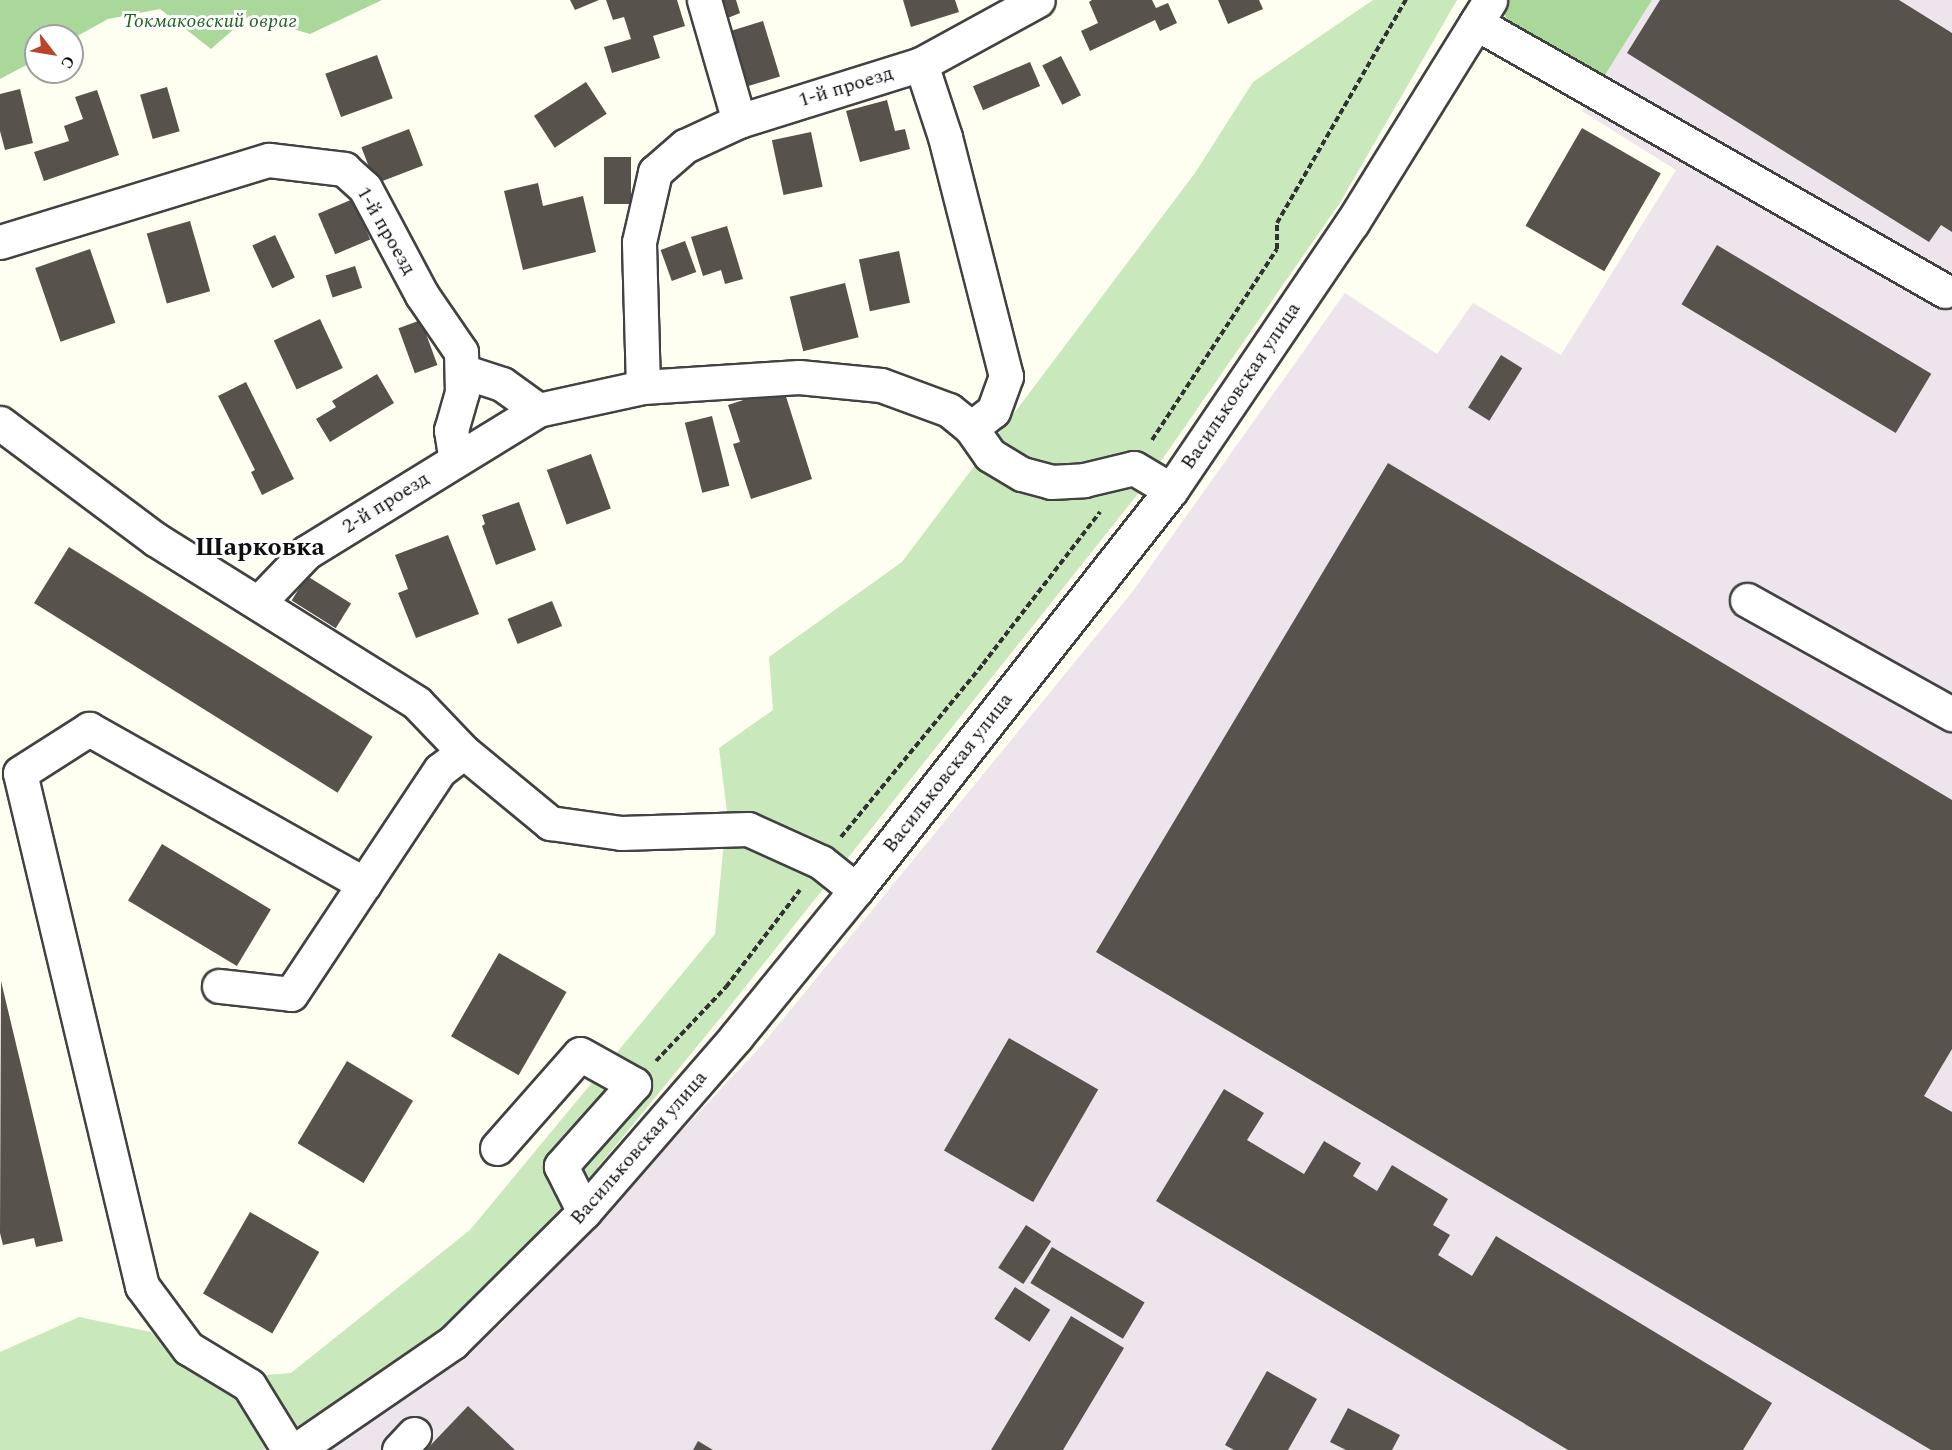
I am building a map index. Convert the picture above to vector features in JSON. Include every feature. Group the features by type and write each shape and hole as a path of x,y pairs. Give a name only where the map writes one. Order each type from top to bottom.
{"street":[{"path":"704,0 739,121"},
{"name":"1-й проезд","path":"643,387 639,242 655,172 685,146 739,121 921,64 1038,0"},
{"path":"1483,11 1945,291"},
{"name":"Васильковская улица","path":"296,1450 453,1342 584,1212 736,1037 856,890 1171,490 1352,223 1483,11"},
{"path":"921,64 945,137 1006,376 993,411 971,428"},
{"name":"1-й проезд","path":"0,242 269,160 344,169 364,188 422,295 461,352 462,392 450,430 456,460"},
{"path":"462,371 502,384 538,410"},
{"name":"2-й проезд","path":"259,602 306,552 538,410 643,387 799,377 881,385 949,410 971,428 990,455 1022,474 1051,483 1084,480 1134,468"},
{"path":"0,423 155,539 259,602 417,704 464,752 549,824 621,833 748,829 821,862 856,890"},
{"path":"1134,468 1171,490"},
{"path":"1747,600 1952,714"},
{"path":"289,1450 249,1385 188,1348 142,1286 20,773 89,729 364,884"},
{"path":"219,986 291,994 440,770 464,752"},
{"path":"496,1148 580,1054 634,1084 561,1166 584,1212"}],"path":[{"path":"634,1084 726,987 821,862 983,664 1134,468 1277,249 1277,223 1406,0"}],"shaded area":[{"path":"1652,0 1952,0 1952,1450 325,1450 459,1358 502,1323 761,1046 1133,591 1345,293 1437,354 1473,303 1561,355 1676,170 1582,111"}],"green space":[{"name":"Токмаковский овраг","path":"0,0 382,0 310,34 249,16 211,49 160,9 108,19 84,32 84,24 24,24 24,66 0,79"},
{"path":"1373,0 1457,0 1341,201 1141,490 726,1011 571,1200 443,1335 263,1450 0,1450 0,1352 79,1317 151,1332 202,1380 291,1373 470,1230 715,934 727,811 719,748 773,710 769,657 902,562 1195,173 1253,82"},
{"path":"1509,0 1652,0 1603,78 1506,22 1504,7"}],"building":[{"path":"570,0 599,0 575,10"},
{"path":"606,0 677,0 685,26 653,36 660,58 612,73 604,47 631,39 624,17 613,20"},
{"path":"716,0 736,0 740,13 723,20"},
{"path":"903,0 955,0 959,12 911,27"},
{"path":"1092,0 1152,0 1156,8 1168,3 1177,23 1160,31 1155,20 1090,51 1081,31 1098,23 1089,2"},
{"path":"1218,0 1259,0 1263,9 1228,24"},
{"path":"1660,0 1899,0 1952,33 1952,232 1941,225 1929,242 1627,53"},
{"path":"763,21 780,76 748,86 731,31"},
{"path":"377,55 393,98 341,117 325,74"},
{"path":"1061,56 1081,95 1062,105 1042,66"},
{"path":"1030,62 1040,86 983,110 973,86"},
{"path":"586,82 607,114 555,148 534,116"},
{"path":"167,87 180,131 153,139 140,95"},
{"path":"20,89 33,143 5,150 0,131 0,94"},
{"path":"97,90 119,155 44,181 34,152 69,141 64,126 83,119 75,97"},
{"path":"887,100 895,131 905,129 910,149 860,162 846,111"},
{"path":"1582,128 1661,174 1604,271 1526,226"},
{"path":"409,129 423,165 375,184 361,147"},
{"path":"811,132 823,187 784,195 772,140"},
{"path":"604,157 631,157 631,204 604,204"},
{"path":"538,183 543,206 583,196 596,252 523,270 504,191"},
{"path":"353,199 370,240 335,254 318,214"},
{"path":"190,221 210,291 167,304 147,233"},
{"path":"727,226 743,279 725,284 721,270 703,276 691,237"},
{"path":"275,235 295,278 272,288 252,246"},
{"path":"685,241 696,272 672,281 661,250"},
{"path":"1717,245 1931,374 1896,433 1681,304"},
{"path":"90,249 115,323 61,342 35,268"},
{"path":"899,251 910,303 870,311 859,260"},
{"path":"355,266 362,288 333,297 326,276"},
{"path":"845,283 859,337 803,351 790,297"},
{"path":"320,319 343,368 297,389 274,341"},
{"path":"421,320 437,365 415,373 398,328"},
{"path":"1501,355 1522,368 1489,421 1468,408"},
{"path":"377,374 394,403 330,442 316,419 336,407 332,401"},
{"path":"246,382 294,479 262,495 251,472 255,470 218,396"},
{"path":"783,387 812,479 751,499 733,444 740,442 728,405"},
{"path":"712,416 729,486 702,493 685,423"},
{"path":"591,454 611,509 567,525 547,470"},
{"path":"1388,463 1952,800 1952,1049 1924,1096 1952,1112 1952,1450 1931,1450 1096,952"},
{"path":"519,502 536,550 496,565 482,526 485,524 482,515"},
{"path":"448,535 479,614 416,638 398,593 408,589 395,555"},
{"path":"69,547 373,737 338,793 34,603"},
{"path":"307,576 351,604 336,628 292,601"},
{"path":"552,601 562,626 518,644 507,619"},
{"path":"162,844 271,909 237,966 128,901"},
{"path":"499,953 567,992 519,1075 451,1036"},
{"path":"1,981 63,1241 36,1247 34,1238 3,1245 0,1233"},
{"path":"1009,1038 1098,1090 1033,1202 944,1151"},
{"path":"347,1061 413,1101 364,1183 298,1143"},
{"path":"1224,1089 1264,1113 1247,1140 1304,1174 1324,1141 1361,1163 1353,1176 1377,1191 1392,1165 1448,1199 1433,1225 1450,1235 1438,1255 1472,1276 1496,1236 1772,1403 1743,1450 1568,1450 1156,1201"},
{"path":"250,1212 319,1252 272,1333 203,1293"},
{"path":"1026,1225 1051,1241 1023,1284 998,1268"},
{"path":"1052,1247 1145,1303 1123,1339 1030,1283"},
{"path":"1015,1287 1050,1310 1030,1342 994,1319"},
{"path":"1071,1316 1124,1348 1063,1450 991,1450"},
{"path":"1267,1371 1317,1399 1288,1450 1234,1450 1225,1445"},
{"path":"468,1406 515,1450 426,1450"},
{"path":"1348,1408 1400,1435 1392,1450 1346,1450 1330,1442"},
{"path":"698,1441 713,1450 693,1450"}],"district":[{"name":"Шарковка","path":"260,548"}]}
